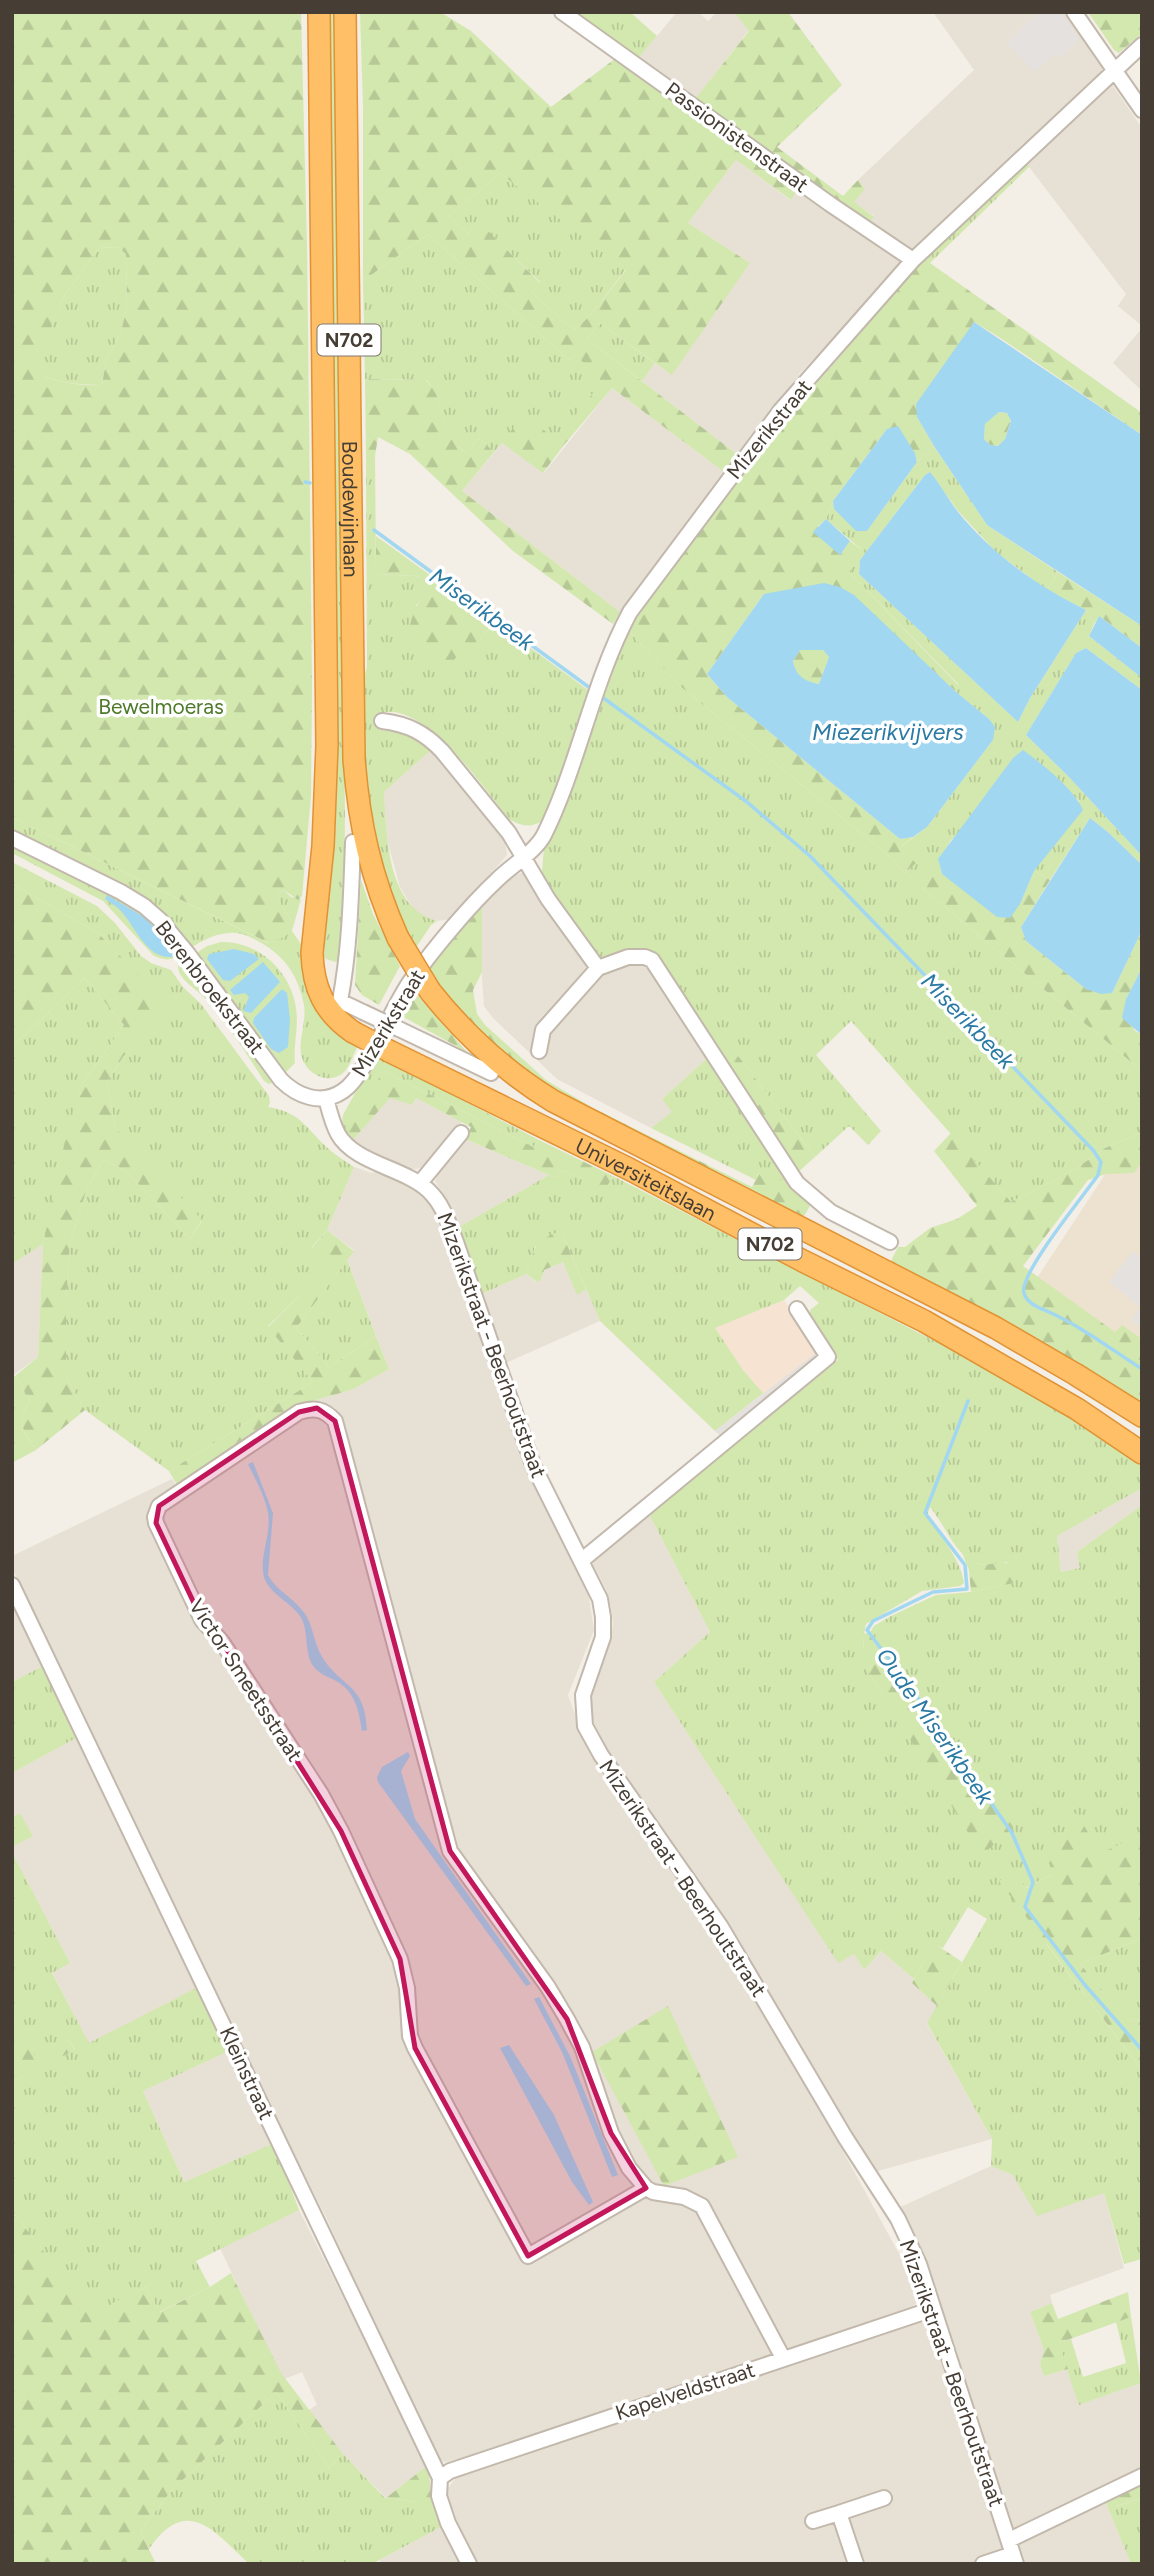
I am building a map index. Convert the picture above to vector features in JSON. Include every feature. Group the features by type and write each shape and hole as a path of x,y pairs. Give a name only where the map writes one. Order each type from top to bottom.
{"highway":[{"name":"Boudewijnlaan","path":"313,974 313,943 326,804 327,691 319,12"},
{"name":"Boudewijnlaan","path":"345,12 354,759 359,810 376,887 398,938 430,990"},
{"name":"Universiteitslaan","path":"313,974 323,1002 332,1015 353,1032 629,1169 924,1321 1077,1409 1142,1453"},
{"name":"Universiteitslaan","path":"430,990 460,1026 495,1060 525,1084 553,1101 996,1328 1142,1416"}],"street":[{"name":"Passionistenstraat","path":"562,12 830,204 913,260"},
{"path":"1074,12 1142,110"},
{"name":"Mizerikstraat","path":"326,1098 338,1094 354,1082 390,1013 410,982 496,880 542,838 612,644 629,612 781,410 913,260 1142,45"},
{"path":"382,721 411,726 432,740 509,833 548,899 598,968"},
{"name":"Berenbroekstraat","path":"12,838 144,906 160,920 188,954 281,1080 290,1089 303,1095 314,1099 326,1098"},
{"path":"353,842 351,923 346,968 335,998 491,1073"},
{"path":"539,1051 543,1030 598,968 628,957 645,957 652,960 797,1183 831,1212 890,1242"},
{"path":"326,1098 337,1131 344,1142 383,1166 420,1183 461,1133"},
{"name":"Mizerikstraat - Beerhoutstraat","path":"420,1183 442,1207 457,1242 533,1465 600,1599 603,1637 583,1695 586,1726 591,1738 717,1920 845,2137 898,2219 919,2264 1012,2553"},
{"path":"581,1561 828,1357 797,1309"},
{"name":"Victor Smeetsstraat","path":"317,1408 328,1413 335,1421 450,1852 548,1987 567,2019 582,2047 619,2150 629,2168 646,2188 528,2256 415,2048 410,2036 407,1988 400,1959 341,1831 321,1794 222,1642 202,1620 156,1523 159,1506 299,1412 317,1408"},
{"name":"Kleinstraat","path":"12,1584 440,2478 439,2496 448,2523 469,2564"},
{"path":"646,2188 660,2194 684,2197 702,2206 783,2358"},
{"name":"Kapelveldstraat","path":"440,2478 450,2471 933,2309"},
{"path":"983,2564 1012,2553 1142,2476"},
{"path":"813,2521 884,2498"},
{"path":"839,2513 856,2564"}],"highlighted area":[{"path":"317,1408 335,1421 450,1851 567,2019 611,2133 646,2188 528,2256 415,2048 400,1959 341,1831 222,1642 202,1620 156,1523 159,1506 299,1412"}],"shaded area":[{"path":"677,12 698,12 708,21 717,12 734,12 749,30 693,102 636,61"},
{"path":"933,12 1063,12 1102,68 1102,75 923,241 913,248 907,248 868,223 874,216 853,202 865,189 858,180 974,70"},
{"path":"1038,12 1061,12 1080,39 1062,56 1053,56 1035,72 1007,43"},
{"path":"1111,83 1142,128 1142,326 1118,306 1126,294 1026,163"},
{"path":"736,160 790,200 798,189 897,256 901,268 800,373 738,455 642,381 655,363 672,374 750,263 688,223"},
{"path":"1142,328 1142,391 1113,363"},
{"path":"612,388 724,472 620,612 462,491 502,443 544,473"},
{"path":"432,749 505,842 507,855 451,919 437,921 423,918 415,912 400,887 387,839 384,792"},
{"path":"524,872 530,874 588,964 589,972 535,1033 542,1039 609,968 628,960 648,962 712,1054 662,1099 673,1112 651,1128 557,1079 493,1018 484,1006 481,963 482,907 505,879"},
{"path":"390,1097 412,1105 416,1098 462,1122 424,1166 408,1169 352,1141"},
{"path":"465,1139 549,1175 459,1227 452,1208 435,1181 445,1160"},
{"path":"1142,1150 1142,1362 1033,1284 1110,1167"},
{"path":"354,1167 404,1179 436,1205 588,1592 594,1630 568,1695 583,1737 716,1931 827,2122 909,2272 916,2295 916,2304 910,2309 494,2451 445,2462 439,2460 417,2420 326,2217 251,2068 12,1568 12,1556 172,1479 177,1487 299,1405 354,1389 389,1369 347,1260 354,1250 327,1230"},
{"path":"43,1244 38,1357 12,1376 12,1264"},
{"path":"1133,1251 1142,1258 1142,1328 1131,1320 1140,1307 1109,1282"},
{"path":"563,1262 577,1294 586,1289 600,1321 506,1363 482,1294 526,1274 536,1282 541,1280 544,1270"},
{"path":"784,1300 819,1355 715,1431 763,1393 743,1370 714,1328"},
{"path":"817,1352 822,1360 724,1439 715,1431"},
{"path":"1142,1488 1142,1505 1077,1552 1081,1568 1061,1572 1057,1536"},
{"path":"648,1512 710,1632 654,1682 838,1962 854,1954 864,1970 881,1951 914,1979 912,1983 937,2006 927,2024 992,2139 878,2171 861,2149 805,2060 726,1923 600,1740 590,1712 592,1682 611,1638 613,1623 606,1589 590,1559"},
{"path":"12,1594 43,1666 12,1682"},
{"path":"78,1737 202,1985 89,2044 52,1972 70,1963 12,1852 12,1847 32,1836 20,1813 12,1817 12,1773"},
{"path":"231,2050 274,2143 184,2182 143,2091"},
{"path":"991,2166 1013,2175 1104,2193 1124,2268 1050,2295 1052,2303 1030,2312 1044,2350 1040,2365 1044,2376 1068,2369 1079,2405 1141,2383 1142,2389 1142,2470 1014,2530 935,2292 898,2208"},
{"path":"299,2210 428,2465 386,2498 343,2454 307,2411 317,2405 302,2372 282,2380 220,2248"},
{"path":"925,2318 935,2331 1008,2564 478,2564 445,2498 456,2477 840,2350"},
{"path":"1106,2503 1131,2564 1022,2564 1016,2545 1022,2539"},
{"path":"443,2526 462,2564 381,2564 380,2560"}],"green space":[{"name":"Bewelmoeras","path":"12,12 301,12 307,245 311,796 302,896 298,900 284,890 277,893 281,905 293,923 292,931 269,943 12,817","holes":["118,247 126,254 127,306 121,332 106,361 102,385 66,382 32,371 64,296 99,248"]},
{"path":"326,12 336,12 345,808 343,909 339,959 336,962 324,956 334,824"},
{"path":"360,12 440,12 471,31 551,107 616,58 687,109 749,31 734,12 788,12 842,85 777,147 843,196 858,180 865,189 854,202 874,217 868,223 798,189 791,200 736,160 688,223 750,263 672,375 600,323 587,339 738,455 724,472 612,388 543,473 502,443 523,415 556,439 602,382 575,354 569,360 428,234 363,281","holes":["500,173 626,270 590,316 574,330 532,293 540,283 479,222 468,234 449,216"]},
{"path":"577,12 630,12 657,36 636,61 574,16"},
{"path":"1088,12 1142,12 1142,33 1119,53 1114,50"},
{"path":"1025,163 1030,166 930,263 926,257"},
{"path":"500,173 626,269 590,316 574,330 532,293 540,282 479,223 468,234 449,216"},
{"path":"428,234 569,360 575,353 603,382 556,440 502,443 494,452 479,438 466,453 449,434 436,394 427,380 365,379 363,281"},
{"path":"118,247 126,254 127,306 121,332 106,361 102,385 65,382 31,371 64,296 99,248"},
{"path":"926,257 930,263 1142,413 1142,435 974,322 917,417 934,446 917,462 915,453 887,429 833,501 826,519 818,526 840,555 850,541 862,550 851,566 852,575 958,685 955,691 912,651 764,594 707,674 727,697 900,839 913,837 899,848 916,863 905,873 894,860 680,686 628,630 788,412 818,382"},
{"path":"600,323 655,363 642,381 587,339"},
{"path":"365,379 426,380 436,394 453,441 466,453 479,438 494,452 462,491 620,612 613,624 513,551 410,454 378,437 375,456 366,456"},
{"path":"999,412 1007,413 1011,420 1005,439 998,446 990,445 984,439 985,424"},
{"path":"934,446 987,525 1058,572 1047,590 996,552 958,511 930,472 860,560 859,574 1018,722 1030,698 1086,610 1094,624 1089,636 1142,678 1142,690 1086,648 1076,653 1026,735 1142,856 1142,865 1090,818 1050,880 1034,871 1079,801 1037,760 951,840 923,889 1142,1071 1142,1132 1105,1148 1074,1170 1011,1202 851,1021 816,1055 881,1131 868,1145 849,1126 815,1157 739,1057 724,1060 656,955 639,948 604,959 592,951 546,883 542,871 544,848 565,801 628,630 680,686 894,860 905,873 915,864 899,848 927,827 993,740 989,719 955,691 958,684 852,575 850,566 862,550 826,519 833,501 834,509 867,531 917,462"},
{"path":"366,456 375,456 376,574 429,579 425,593 416,606 480,639 495,622 588,690 547,817 528,826 509,819 469,768 432,732 414,719 395,712 378,714 379,730 407,735 432,749 384,792 389,848 399,885 408,901 420,913 437,921 431,925 415,949 392,899 377,850 367,795 362,686 367,667"},
{"path":"376,536 495,622 480,639 448,664 426,655 411,637 411,620 429,580 416,576 376,574"},
{"path":"1058,572 1142,626 1142,648 1099,616 1094,624 1086,610 1047,590"},
{"path":"800,650 823,650 829,657 819,684 805,680 796,671 793,661"},
{"path":"12,817 268,943 292,931 305,950 336,1030 357,1047 345,1071 333,1078 320,1077 305,1064 301,1039 305,1012 298,983 287,965 273,951 242,934 232,933 213,936 189,949 171,919 147,901 12,831"},
{"path":"12,846 129,904 145,915 182,954 168,959 153,955 103,901 12,853"},
{"path":"938,859 942,874 1020,904 1034,871 1050,880 1021,927 1026,941 1086,989 1112,993 1142,930 1142,968 1126,999 1134,1030 1142,1035 1142,1071 923,889"},
{"path":"12,862 97,906 115,923 141,956 151,963 171,970 183,987 201,1004 269,1096 268,1107 290,1113 304,1123 331,1151 354,1167 327,1230 312,1247 331,1265 268,1326 313,1382 169,1471 85,1410 66,1377 66,1300 70,1243 87,1188 103,1160 126,1171 190,1239 202,1221 115,1127 107,1082 123,1057 166,1004 98,933 12,884"},
{"path":"361,880 373,914 400,966 379,1005 362,995 355,985"},
{"path":"12,884 98,933 167,1004 123,1057 107,1082 115,1127 202,1220 190,1239 126,1171 103,1160 87,1188 70,1243 66,1300 66,1377 85,1410 36,1450 22,1426 23,1414 30,1400 15,1376 38,1357 43,1244 66,1136 80,1087 124,1025 85,978 12,1047"},
{"path":"284,890 291,897 301,899 292,931 293,923 281,905 277,893"},
{"path":"482,907 482,972 473,990 477,1014 485,1025 546,1080 593,1108 752,1187 759,1173 793,1184 811,1204 803,1218 527,1078 477,1035 428,967"},
{"path":"221,942 235,943 260,953 280,971 293,994 297,1022 295,1063 285,1073 195,954 207,946"},
{"path":"187,960 272,1083 264,1081 214,1008 181,976 178,966"},
{"path":"85,978 124,1025 80,1087 43,1244 12,1264 12,1047"},
{"path":"412,989 467,1052 398,1014"},
{"path":"730,1053 739,1057 815,1157 796,1174 719,1065"},
{"path":"712,1054 793,1184 758,1174 756,1180 651,1128 672,1112 662,1099"},
{"path":"376,1055 539,1140 533,1147 384,1071 347,1136 342,1123 343,1115"},
{"path":"384,1071 533,1147 539,1140 613,1176 606,1188 561,1170 556,1178 465,1139 471,1127 416,1098 412,1105 390,1098 352,1141 347,1136 350,1120"},
{"path":"1142,1132 1142,1162 1134,1173 1106,1174 1088,1180 1023,1266 1115,1332 1122,1325 1142,1339 1142,1403 1063,1356 890,1263 898,1247 905,1247 930,1228 957,1219 977,1206 934,1151 951,1133 1011,1202 1074,1170 1105,1148"},
{"path":"561,1170 606,1187 613,1176 993,1371 1142,1463 1142,1488 1057,1536 1061,1572 1080,1568 1077,1552 1142,1505 1142,1834 1101,1854 1076,1814 1053,1874 1025,1888 1047,1945 1142,2070 1142,2259 1124,2264 1104,2193 1037,2216 1013,2175 991,2166 992,2139 927,2023 987,1919 968,1907 943,1948 934,1944 914,1979 881,1951 864,1970 854,1954 838,1963 654,1682 710,1632 648,1512 838,1360 810,1318 810,1310 819,1303 800,1286 784,1300 715,1328 743,1370 763,1393 715,1431 600,1321 561,1231 535,1247 526,1274 482,1294 459,1227 549,1175 556,1178","holes":["930,1507 968,1559 991,1565 1007,1562 1013,1583 971,1592 936,1595 891,1616 874,1626 870,1632 1013,1827 983,1854 871,1676 865,1657 866,1624 922,1591 960,1586 964,1583 954,1557 927,1516"]},
{"path":"327,1230 354,1251 296,1328 329,1367 376,1336 389,1369 354,1389 299,1405 178,1487 169,1471 313,1382 268,1327 330,1265 312,1248"},
{"path":"561,1231 586,1289 577,1295 563,1262 544,1270 541,1280 537,1282 526,1274 536,1246 545,1238"},
{"path":"347,1260 376,1336 329,1367 296,1328"},
{"path":"12,1376 15,1376 30,1400 23,1414 22,1426 36,1450 12,1463"},
{"path":"962,1553 977,1563 1012,1564 1014,1583 971,1592 969,1570"},
{"path":"870,1632 1014,1827 982,1855 871,1676 864,1662 864,1634"},
{"path":"43,1666 78,1737 12,1773 12,1682"},
{"path":"20,1813 33,1836 12,1847 12,1817"},
{"path":"1076,1813 1101,1853 1142,1834 1142,1938 1080,1964 1119,2010 1133,2021 1142,2020 1142,2070 999,1881 1016,1870 1026,1888 1053,1874 1049,1863"},
{"path":"12,1852 70,1963 52,1973 89,2043 202,1985 231,2050 143,2091 184,2182 274,2143 299,2210 196,2261 210,2287 159,2312 146,2287 92,2314 12,2211 12,2082 75,2049 69,2040 34,2056 12,2016"},
{"path":"1142,1938 1142,2020 1133,2021 1119,2011 1080,1964"},
{"path":"934,1943 962,1962 937,2006 912,1983"},
{"path":"668,2006 738,2157 664,2186 592,2052"},
{"path":"12,2016 34,2055 69,2040 75,2050 12,2082"},
{"path":"12,2211 92,2313 146,2287 160,2312 210,2287 231,2273 281,2373 343,2454 329,2468 276,2392 171,2491 140,2531 156,2564 12,2563"},
{"path":"1128,2292 1131,2317 1059,2343 1068,2369 1044,2376 1040,2365 1044,2350 1030,2312 1052,2303 1058,2319"},
{"path":"1131,2317 1141,2383 1079,2405 1058,2343 1071,2339 1083,2377 1126,2363 1116,2322"},
{"path":"276,2392 329,2468 343,2454 385,2498 418,2502 428,2519 439,2515 443,2526 372,2564 249,2564 212,2530 188,2521 176,2523 163,2532 149,2549 140,2531 171,2491"},
{"path":"428,2465 431,2491 439,2515 428,2520 418,2502 386,2498"},
{"path":"1142,2470 1142,2498 1116,2506 1113,2497"},
{"path":"1113,2497 1117,2506 1142,2498 1142,2564 1131,2564 1106,2503"}],"water":[{"path":"974,322 1142,435 1142,626 987,525 934,446 917,417 916,404","holes":["999,412 1007,413 1011,421 1005,439 998,446 990,445 984,439 985,424"]},
{"path":"898,426 915,453 917,462 867,531 856,531 834,509 833,501 887,429"},
{"name":"Miezerikvijvers","path":"930,472 958,512 1001,556 1050,591 1086,610 1030,698 1018,722 859,574 860,560"},
{"path":"826,519 850,541 840,555 813,532"},
{"name":"Miezerikvijvers","path":"824,583 840,587 854,595 995,727 993,740 927,827 913,837 900,839 727,697 707,674 764,594","holes":["800,650 823,650 829,657 819,684 802,677 793,661"]},
{"path":"1099,616 1142,648 1142,678 1089,636"},
{"name":"Miezerikvijvers","path":"1086,648 1142,690 1142,856 1026,735 1076,653"},
{"name":"Miezerikvijvers","path":"1023,750 1065,786 1083,810 1034,871 1020,904 1010,918 997,917 942,874 938,859 1013,758"},
{"path":"1090,818 1142,865 1142,930 1112,993 1101,994 1086,989 1026,941 1021,927"},
{"path":"107,895 144,917 176,950 173,957 155,953 148,947 119,909 105,899"},
{"path":"234,949 254,954 259,959 230,981 223,980 207,959 209,954"},
{"path":"263,962 280,982 251,1013 243,1011 249,997 245,993 234,995 230,990"},
{"path":"1142,968 1142,1035 1122,1018 1126,999"},
{"path":"282,989 287,993 290,1019 288,1047 279,1053 271,1049 253,1023 254,1018"},
{"path":"253,1462 273,1513 268,1575 306,1615 316,1644 328,1666 357,1694 362,1703 367,1730 362,1731 357,1709 348,1690 314,1667 300,1616 266,1582 263,1557 269,1522 262,1494 248,1464"},
{"path":"408,1752 410,1756 401,1771 415,1819 531,1984 526,1986 378,1782 377,1777 382,1767"},
{"path":"539,1997 570,2056 618,2175 612,2177 562,2052 534,1999"},
{"path":"509,2045 554,2115 593,2202 589,2205 572,2182 500,2048"}],"waterway":[{"name":"Miserikbeek","path":"305,482 310,483"},
{"name":"Miserikbeek","path":"374,530 590,688"},
{"name":"Miserikbeek","path":"602,697 747,802 810,856 1093,1150 1101,1162 1098,1175 1041,1253 1025,1284 1024,1293 1034,1305 1073,1324 1142,1369"},
{"name":"Oude Miserikbeek","path":"968,1401 925,1513 965,1565 967,1589 933,1592 873,1621 867,1630 1012,1833 1033,1882 1025,1907 1085,1985 1142,2050"}]}
